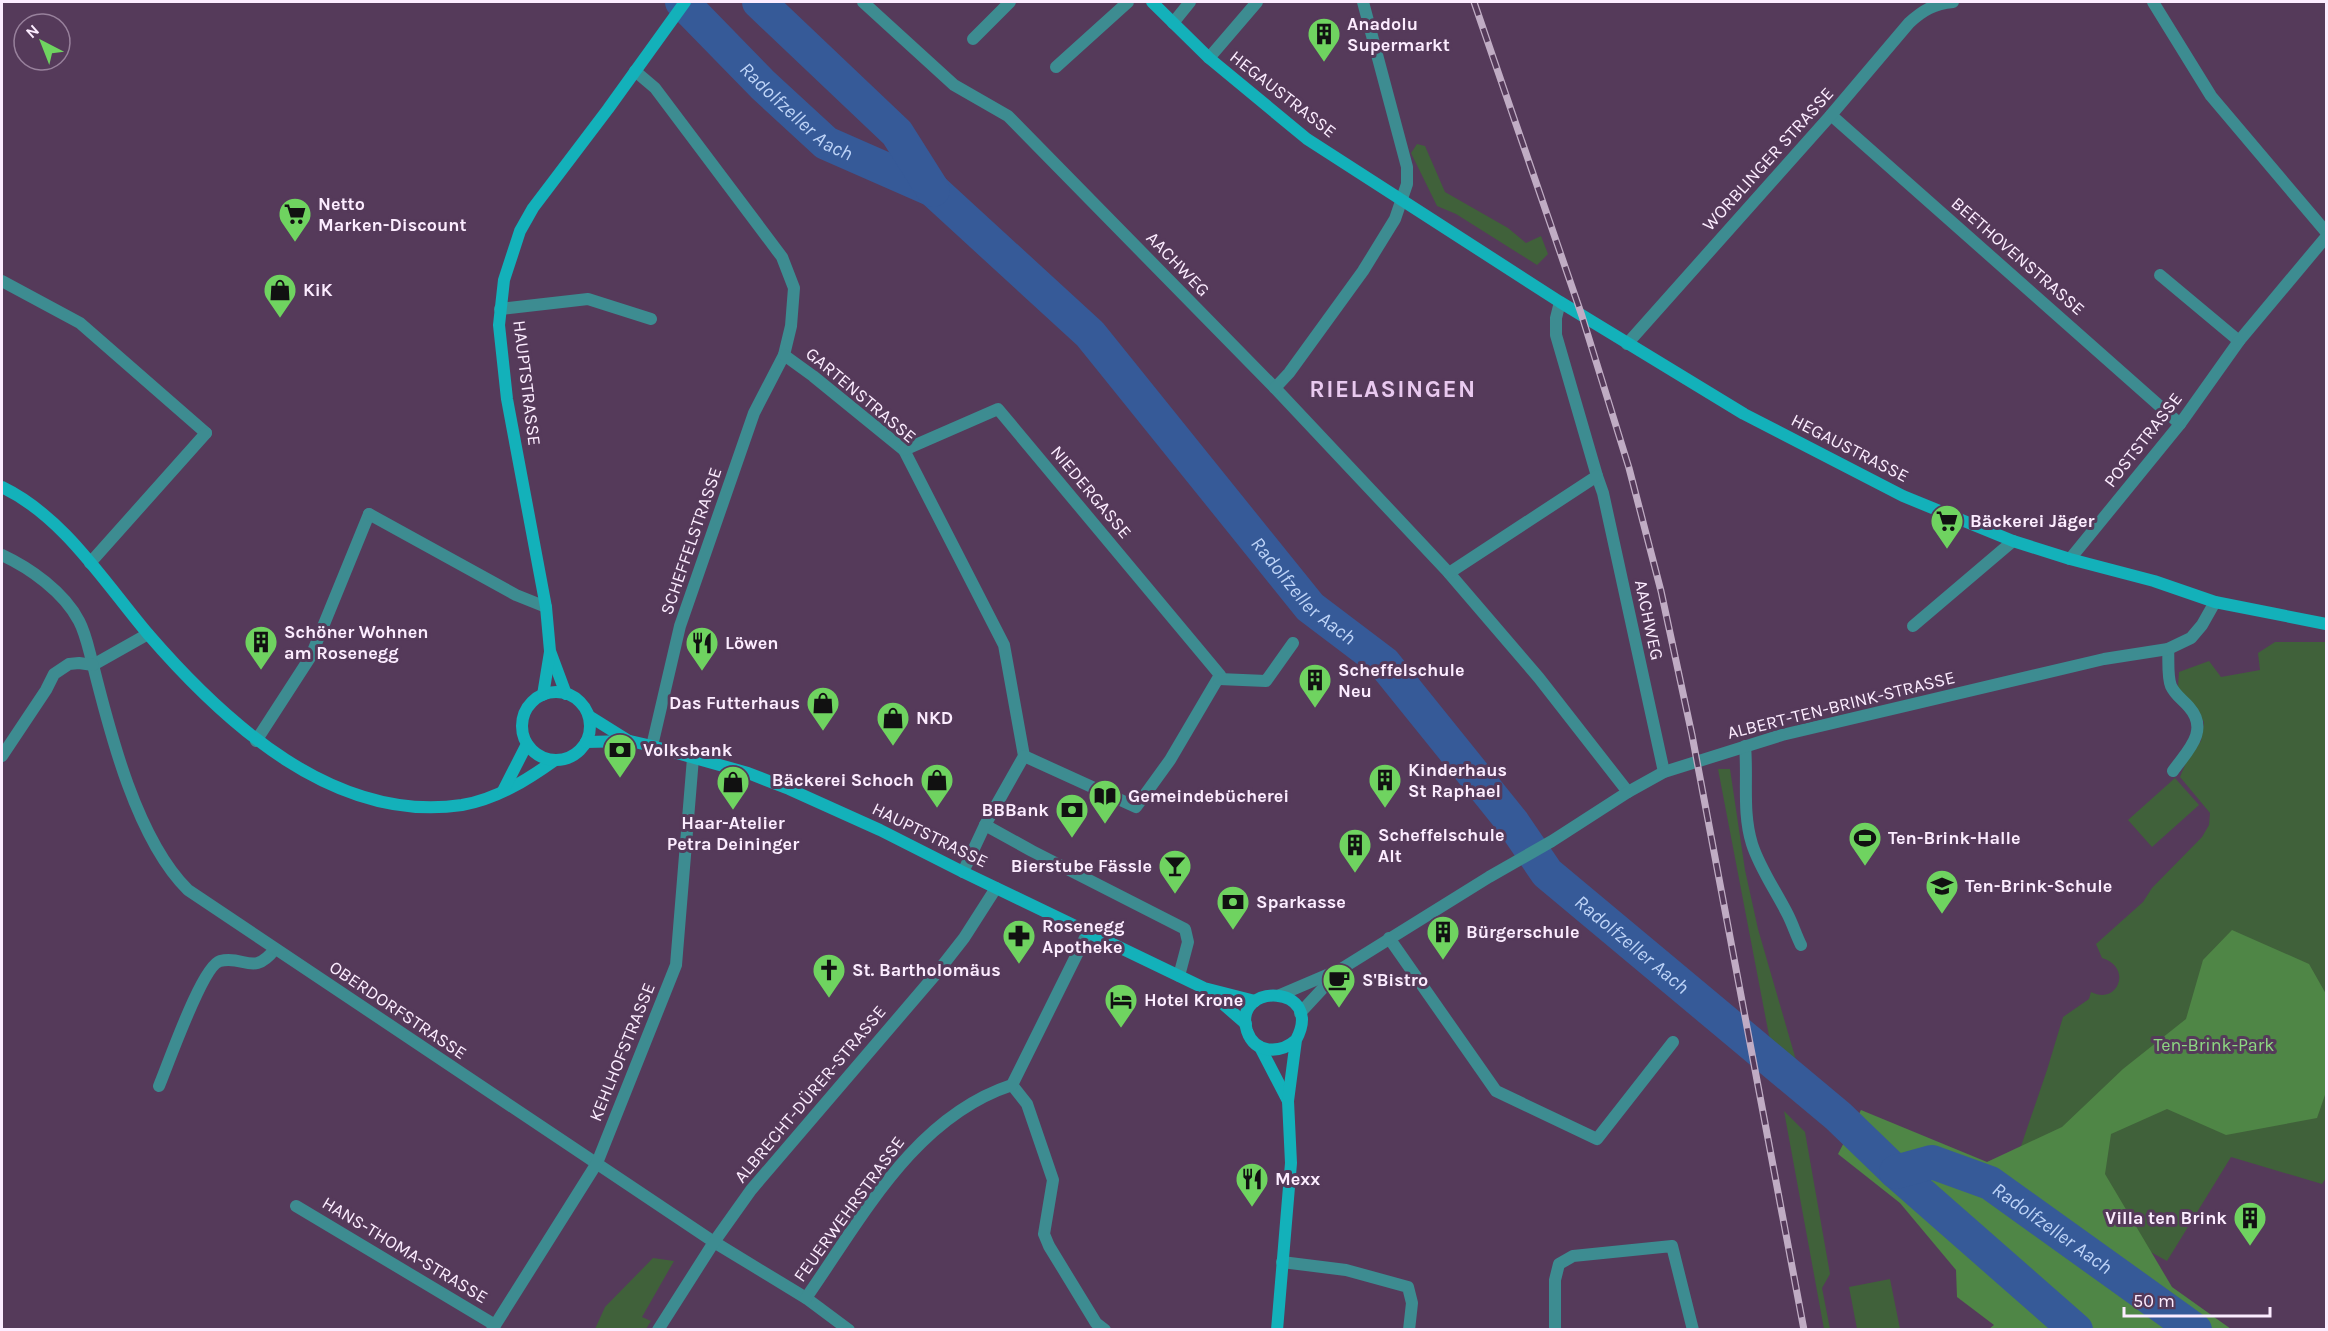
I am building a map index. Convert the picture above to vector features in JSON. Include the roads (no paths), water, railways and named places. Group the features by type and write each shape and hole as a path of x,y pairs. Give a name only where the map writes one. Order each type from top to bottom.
{"main road":[{"name":"HAUPTSTRASSE","path":"543,695 550,651 546,607 507,399 499,325 511,254 532,208 685,2"},
{"name":"HEGAUSTRASSE","path":"1152,2 1209,58 1307,139 1560,302 1744,414 1903,496 2013,541 2070,560 2154,581 2215,602 2326,624"},
{"path":"2,487 28,503 61,530 187,677 256,741 317,778 363,796 400,805 462,805 503,791 525,781 555,760 570,757 586,742 590,729 589,716 582,705 566,694 550,693 543,695 530,705 523,728 527,744 539,755 555,760"},
{"name":"HAUPTSTRASSE","path":"550,651 566,694"},
{"name":"HAUPTSTRASSE","path":"589,716 630,741"},
{"name":"HAUPTSTRASSE","path":"586,742 630,741 652,746 748,773 789,789 880,830 1204,988"},
{"path":"503,791 527,744"},
{"path":"1204,988 1255,1001"},
{"path":"1204,988 1246,1024"},
{"path":"1277,1329 1291,1163 1288,1101 1296,1040 1302,1022 1295,1004 1280,995 1271,994 1255,1001 1246,1016 1246,1024 1252,1041 1269,1050 1279,1050 1288,1047 1296,1040"},
{"path":"1260,1047 1288,1101"}],"street":[{"name":"AACHWEG","path":"863,2 954,85 1008,116 1275,388 1449,573 1539,678 1628,792"},
{"path":"973,39 1010,2"},
{"path":"1056,68 1128,2"},
{"path":"1173,23 1190,2"},
{"path":"1209,58 1257,2"},
{"path":"1275,388 1289,373 1363,271 1395,219 1407,184 1407,167 1363,2"},
{"name":"WORBLINGER STRASSE","path":"1627,344 1831,115 1909,23 1923,10 1940,2 1953,2"},
{"path":"2153,2 2211,96 2326,232"},
{"name":"GARTENSTRASSE","path":"635,71 655,88 782,257 794,288 791,326 784,355 904,450 1004,645 1024,756"},
{"name":"BEETHOVENSTRASSE","path":"1831,115 2180,424"},
{"name":"POSTSTRASSE","path":"2070,560 2180,424 2239,341 2326,237"},
{"path":"2160,275 2239,341"},
{"path":"2,281 80,323 206,433 90,563"},
{"path":"500,309 588,299 651,319"},
{"name":"AACHWEG","path":"1560,302 1556,318 1556,336 1604,493 1664,772"},
{"name":"SCHEFFELSTRASSE","path":"652,746 680,627 754,412 784,355"},
{"name":"NIEDERGASSE","path":"904,450 998,409 1220,675 1219,679"},
{"path":"1449,573 1597,476"},
{"path":"256,741 310,656 369,514 516,595 546,607"},
{"path":"1913,626 2013,541"},
{"name":"OBERDORFSTRASSE","path":"2,555 48,585 71,608 79,621 107,722 129,787 161,858 172,874 188,890 714,1242 806,1298 849,1329"},
{"name":"ALBERT-TEN-BRINK-STRASSE","path":"1280,995 1341,969 1664,772 1782,735 2104,659 2168,649 2191,638 2202,625 2215,602"},
{"path":"2,756 46,690 54,674 69,664 93,665 148,634"},
{"path":"963,872 1024,756 1136,807 1170,760 1219,679 1266,681 1293,643"},
{"path":"2168,649 2170,684 2199,722 2198,737 2173,771"},
{"path":"1745,746 1747,766 1745,795 1751,842 1801,945"},
{"name":"KEHLHOFSTRASSE","path":"493,1327 597,1163 676,965 693,758"},
{"path":"986,825 1185,929 1188,942 1179,976"},
{"name":"ALBRECHT-DÜRER-STRASSE","path":"658,1329 714,1242 751,1190 935,975 964,938 996,888"},
{"path":"1088,932 1012,1085 1027,1104 1053,1180 1044,1234 1096,1323 1105,1329"},
{"path":"1389,938 1496,1091 1597,1139 1673,1042"},
{"path":"159,1086 190,1008 211,967 220,961 258,964 266,960 274,949"},
{"name":"ALBERT-TEN-BRINK-STRASSE","path":"1300,1012 1341,969"},
{"name":"FEUERWEHRSTRASSE","path":"806,1298 895,1170 914,1148 940,1125 988,1093 1012,1085"},
{"name":"HANS-THOMA-STRASSE","path":"296,1206 493,1327"},
{"path":"1555,1329 1555,1280 1559,1264 1573,1256 1672,1246 1693,1329"},
{"path":"1282,1262 1346,1270 1408,1287 1412,1304 1409,1329"}],"waterway":[{"name":"Radolfzeller Aach","path":"682,2 763,85 826,143 933,190 1090,334 1310,607 1384,663 1513,823 1547,873 1838,1116 1896,1172 2076,1330"},
{"name":"Radolfzeller Aach","path":"759,2 897,133 933,190"},
{"name":"Radolfzeller Aach","path":"1896,1172 1932,1162 1990,1183 2195,1330"}],"railway":[{"path":"1474,2 1582,316 1629,468 1661,591 1692,735 1804,1330"}],"place":[{"name":"Anadolu Supermarkt","path":"1324,63"},
{"name":"Netto Marken-Discount","path":"295,243"},
{"name":"KiK","path":"280,319"},
{"name":"Bäckerei Jäger","path":"1947,550"},
{"name":"Schöner Wohnen am Rosenegg","path":"261,671"},
{"name":"Löwen","path":"702,672"},
{"name":"Scheffelschule Neu","path":"1315,709"},
{"name":"Das Futterhaus","path":"823,732"},
{"name":"NKD","path":"893,747"},
{"name":"Volksbank","path":"620,779"},
{"name":"Bäckerei Schoch","path":"937,809"},
{"name":"Kinderhaus St Raphael","path":"1385,809"},
{"name":"Haar-Atelier Petra Deininger","path":"733,811"},
{"name":"Gemeindebücherei","path":"1105,825"},
{"name":"BBBank","path":"1072,839"},
{"name":"Ten-Brink-Halle","path":"1865,867"},
{"name":"Scheffelschule Alt","path":"1355,874"},
{"name":"Bierstube Fässle","path":"1175,895"},
{"name":"Ten-Brink-Schule","path":"1942,915"},
{"name":"Sparkasse","path":"1233,931"},
{"name":"Bürgerschule","path":"1443,961"},
{"name":"Rosenegg Apotheke","path":"1019,965"},
{"name":"St. Bartholomäus","path":"829,999"},
{"name":"S'Bistro","path":"1339,1009"},
{"name":"Hotel Krone","path":"1121,1029"},
{"name":"Mexx","path":"1252,1208"},
{"name":"Villa ten Brink","path":"2250,1247"}],"district":[{"name":"RIELASINGEN","path":"1393,389"}],"park label":[{"name":"Ten-Brink-Park","path":"2214,1045"}]}
